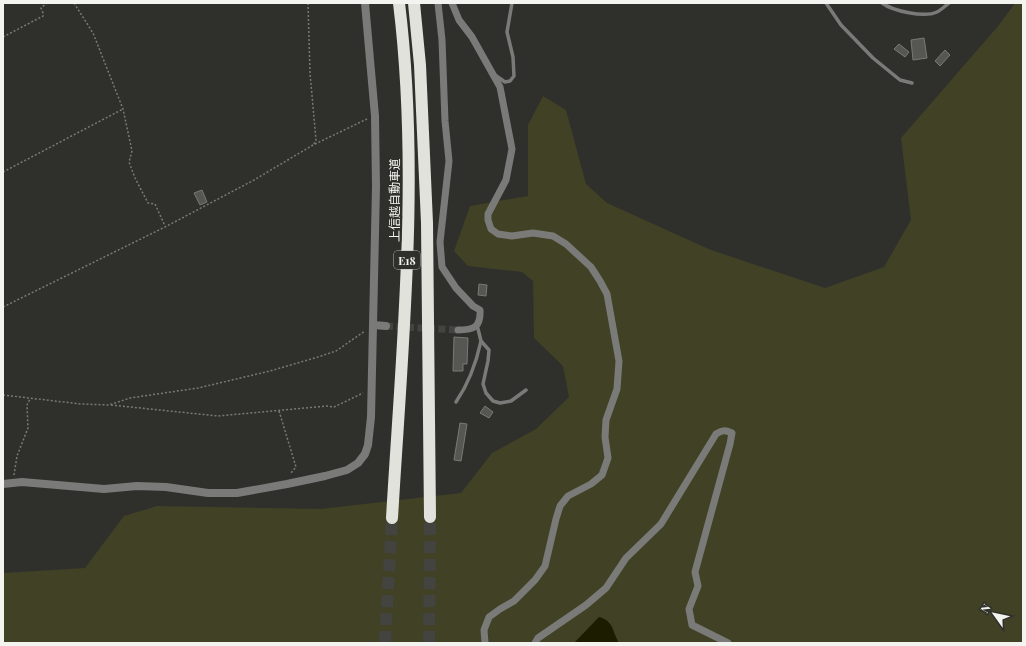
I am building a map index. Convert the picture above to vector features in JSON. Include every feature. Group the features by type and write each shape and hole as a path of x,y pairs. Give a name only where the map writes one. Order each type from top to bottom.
{"highway":[{"name":"上信越自動車道","path":"392,518 405,310 408,211 407,107 400,3"},
{"name":"E18","path":"414,3 420,65 427,223 430,517"}],"street":[{"path":"3,484 22,482 104,489 137,486 166,487 208,493 236,493 282,485 347,470 358,463 365,454 368,445 371,417 376,187 375,116 365,3"},
{"path":"438,3 442,40 445,121 449,161 440,242 442,267 456,288 473,306 480,310 480,318 477,325 469,330 458,330"},
{"path":"452,3 459,20 472,37 500,87 512,149 506,180 488,214 491,229 498,234 512,236 533,233 553,236 566,244 591,267 607,294 619,361 617,389 606,420 605,437 608,458 602,474 591,484 568,496 560,506 545,566 535,580 514,601 489,617 484,630 486,643"},
{"path":"373,325 386,326"},
{"path":"535,643 538,638 586,606 606,588 626,558 661,524 716,434 721,430 726,430 732,433 695,572 698,586 689,609 692,624 728,643"}],"lane":[{"path":"493,73 505,82 510,81 514,76 513,57 508,32 512,3"},
{"path":"826,3 842,25 873,58 900,80 912,83"},
{"path":"882,3 905,12 924,14 936,13 949,3"},
{"path":"456,402 466,388 477,360 481,342 477,325"},
{"path":"481,342 489,350 483,384 486,393 493,401 511,401 526,390"}],"path":[{"path":"3,37 43,16 41,8 47,3"},
{"path":"74,3 93,32 123,109 132,151 129,162 135,178 148,203 155,204 165,227"},
{"path":"308,3 310,73 316,140 313,145"},
{"path":"3,172 123,109"},
{"path":"3,307 165,227 254,180 313,145 375,116"},
{"path":"110,405 130,398 198,388 270,371 318,357 336,351 373,325"},
{"path":"3,395 81,404 110,405 218,416 326,406 334,407 371,388"},
{"path":"13,483 17,456 28,428 27,405 30,398"},
{"path":"279,410 296,467 282,485"}],"shaded area":[{"path":"1015,3 1023,3 1023,643 3,643 3,573 85,568 124,516 157,506 320,509 461,493 492,453 536,429 569,397 563,366 534,338 533,281 522,272 468,266 454,251 470,206 528,196 528,125 543,96 566,110 586,184 607,203 711,250 825,288 884,267 911,220 901,138 999,25"},
{"path":"599,617 610,624 619,643 574,643"}],"building":[{"path":"924,38 927,58 913,60 911,40"},
{"path":"899,44 909,52 905,57 894,49"},
{"path":"945,50 950,55 940,66 935,61"},
{"path":"202,190 207,202 200,205 194,193"},
{"path":"479,284 487,285 486,296 478,295"},
{"path":"454,337 468,338 467,364 463,364 463,371 453,371"},
{"path":"485,406 493,412 489,418 480,413"},
{"path":"460,423 467,424 461,461 454,460"}],"tunnel":[{"path":"386,326 458,330"},
{"path":"429,643 430,517"},
{"path":"385,643 392,518"}]}
